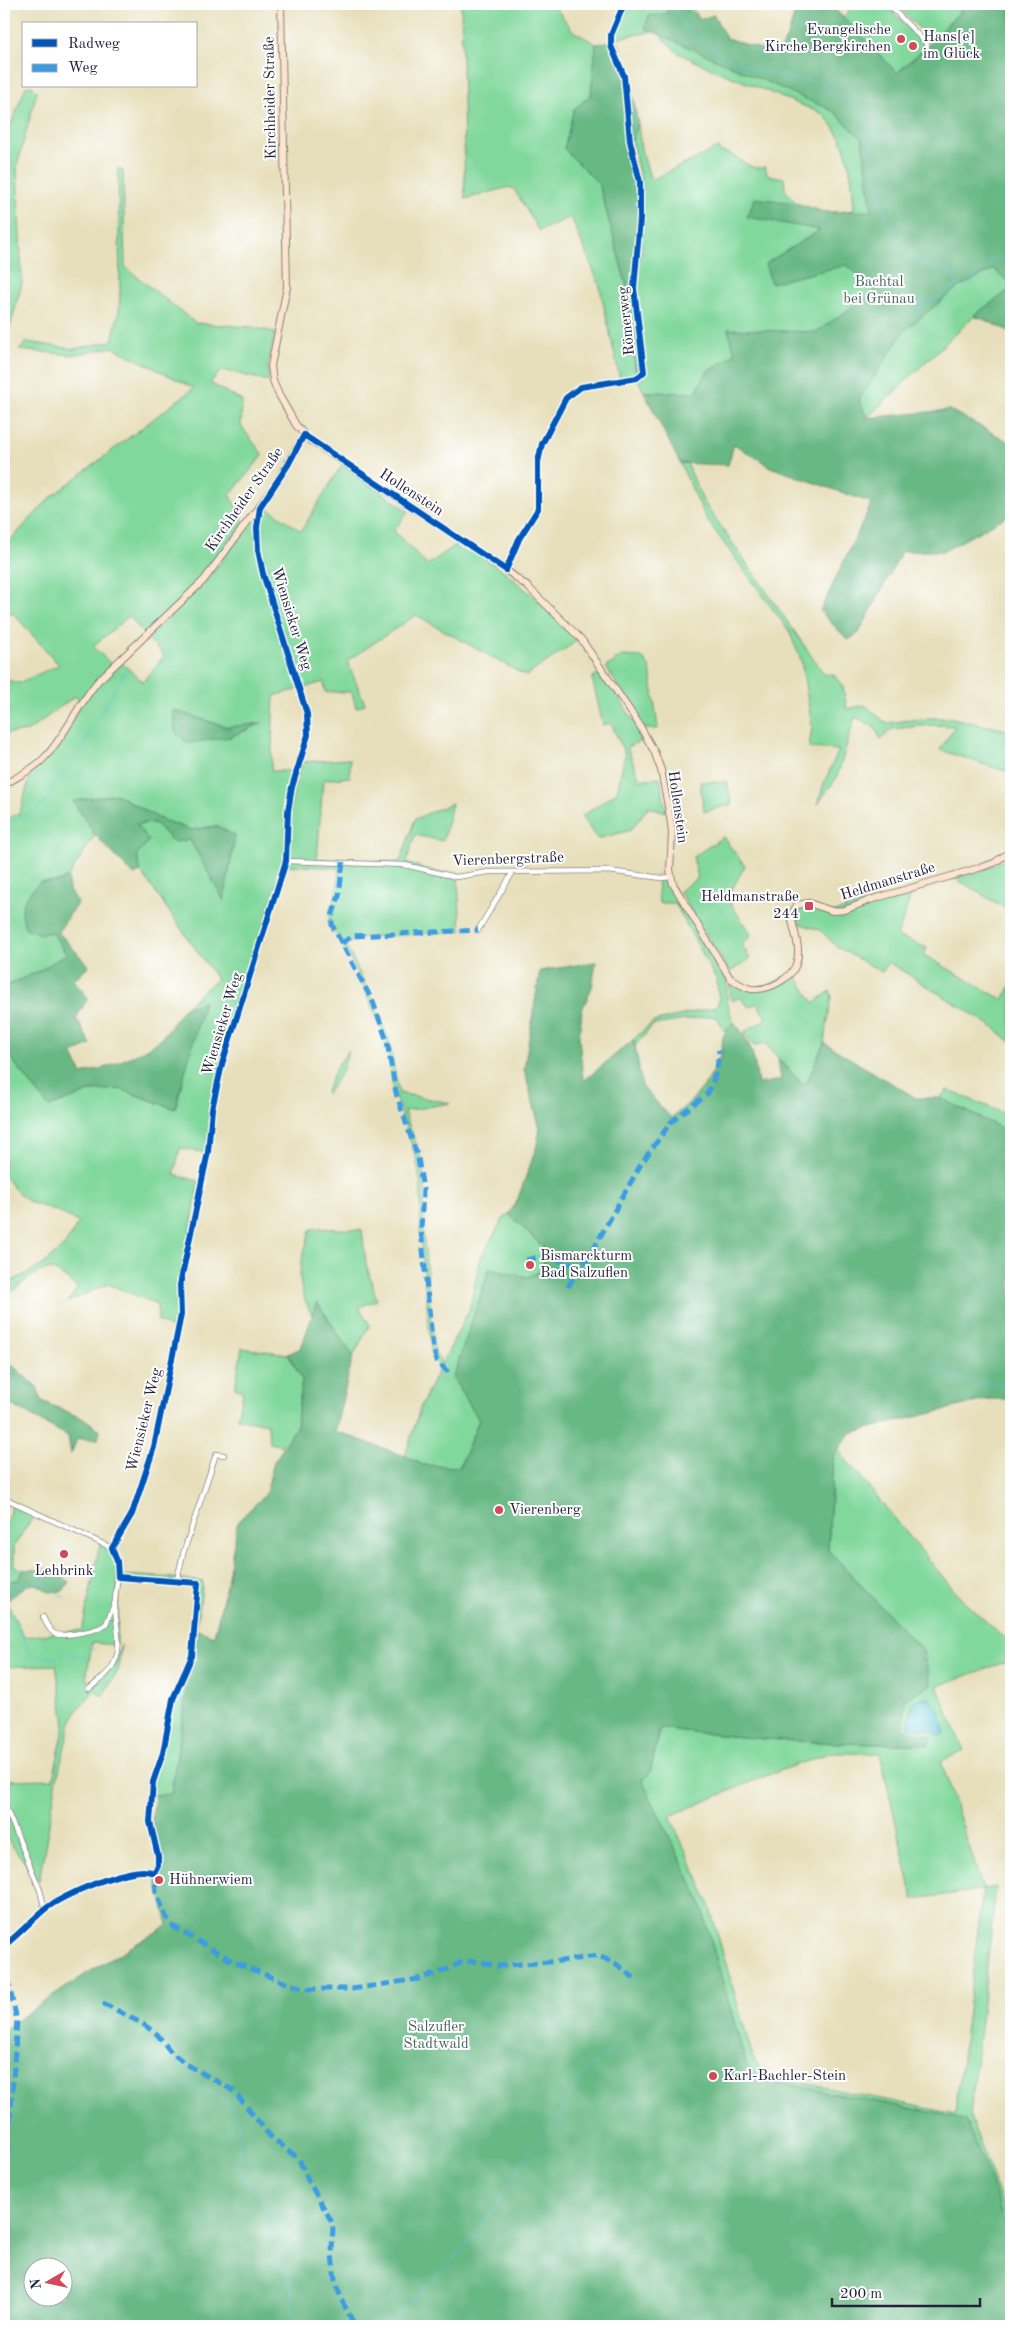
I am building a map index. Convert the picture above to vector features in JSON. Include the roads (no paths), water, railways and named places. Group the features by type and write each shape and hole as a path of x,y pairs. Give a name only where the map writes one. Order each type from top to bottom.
{"main road":[{"name":"Kirchheider Straße","path":"4,785 44,758 61,738 87,693 204,580 260,507 288,465 304,435 279,395 273,381 271,366 287,287 281,4"},
{"name":"Hollenstein","path":"304,435 506,570 528,587 581,639 637,721 654,751 661,770 672,833 671,877"},
{"name":"Heldmanstraße","path":"671,877 726,972 739,984 749,988 766,988 788,975 798,961 798,947 791,915 797,904 809,903 832,911 845,910 870,900 994,863 1011,851"}],"street":[{"name":"Römerweg","path":"506,570 519,539 538,509 538,462 542,444 566,398 581,387 637,378 644,372 634,288 640,219 640,182 630,141 624,76 611,46 611,35 624,4"},
{"path":"888,4 927,44 927,49"},
{"name":"Wiensieker Weg","path":"112,1548 132,1514 154,1447 181,1315 180,1285 208,1152 212,1109 222,1064 286,861 288,811 292,787 308,735 308,723 263,574 258,550 260,507"},
{"name":"Vierenbergstraße","path":"286,861 406,865 456,877 489,872 608,871 662,878 671,877"},
{"path":"478,930 513,872"},
{"path":"177,1580 183,1554 216,1454 224,1455"},
{"path":"4,1498 112,1548 117,1561 118,1577 115,1603 119,1642 116,1655 108,1671 89,1688"},
{"path":"118,1577 198,1582"},
{"path":"43,1617 50,1631 55,1634 92,1631 106,1624 115,1603"},
{"path":"4,1803 40,1890 45,1910 4,1946"}],"water":[{"path":"929,1698 939,1711 945,1734 939,1736 931,1730 908,1727 913,1702"}],"waterway":[{"path":"672,4 690,31 717,52 732,60 765,72 821,84 843,100 849,97 866,116 874,173 885,212 901,246 923,262 928,269 936,271 940,267 948,268 949,273 962,287 971,284 982,267 992,259 998,257 1011,259"},
{"path":"916,318 923,303 935,300 958,285"},
{"path":"910,302 922,304"},
{"path":"4,824 28,814 49,798 55,781 70,767 126,669"},
{"path":"931,1369 968,1381 1011,1386"},
{"path":"4,1588 39,1582 45,1583 64,1598"},
{"path":"4,1607 7,1608 31,1655 56,1657"},
{"path":"61,1656 64,1652 81,1657 95,1648"},
{"path":"389,2326 398,2314 458,2255 496,2206 512,2177 530,2151 551,2129 580,2078 611,2050"},
{"path":"120,2056 160,2085 202,2087 220,2096 233,2108 239,2128 239,2163 242,2175 247,2184 257,2192 272,2222 271,2259 288,2275 292,2288 293,2314 296,2326"}],"place":[{"name":"Evangelische Kirche Bergkirchen","path":"901,39"},
{"name":"Hans[e] im Glück","path":"913,46"},
{"name":"Heldmanstraße 244","path":"809,906"},
{"name":"Bismarckturm Bad Salzuflen","path":"530,1265"},
{"name":"Vierenberg","path":"499,1510"},
{"name":"Lehbrink","path":"64,1554"},
{"name":"Hühnerwiem","path":"159,1880"},
{"name":"Karl-Bachler-Stein","path":"713,2076"}],"park label":[{"name":"Bachtal bei Grünau","path":"879,290"},
{"name":"Salzufler Stadtwald","path":"436,2036"}]}
